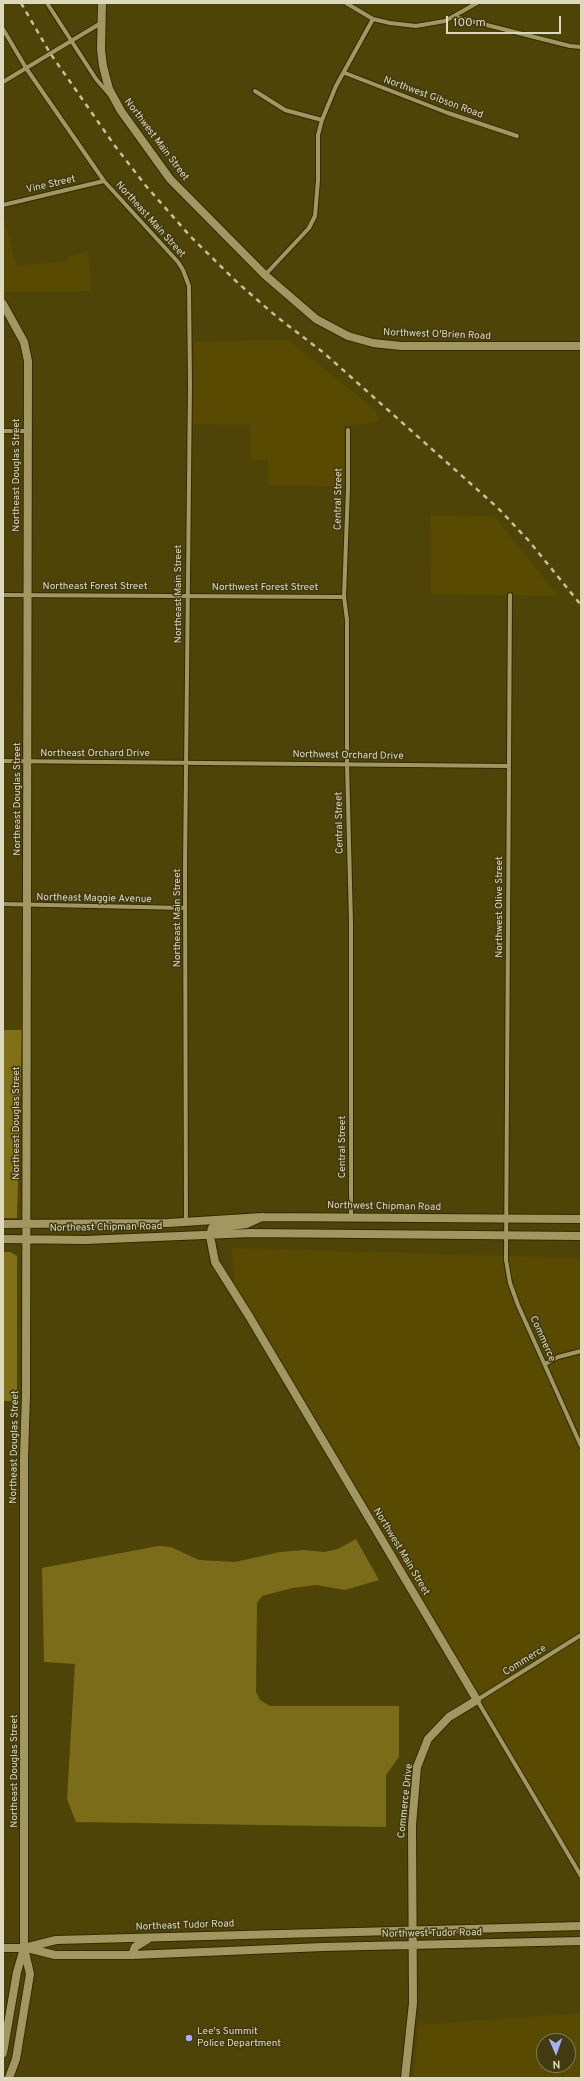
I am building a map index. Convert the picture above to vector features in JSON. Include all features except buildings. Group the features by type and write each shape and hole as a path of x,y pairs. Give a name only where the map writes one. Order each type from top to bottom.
{"main road":[{"path":"102,3 103,66 106,82 114,100"},
{"name":"Northwest Main Street","path":"114,100 170,179 265,275"},
{"name":"Northwest O'Brien Road","path":"265,275 316,319 348,336 373,342 401,346 581,346"},
{"name":"Northeast Douglas Street","path":"3,304 24,342 28,362 28,906 25,1240 24,1948 30,1974 16,2059 9,2078"},
{"name":"Northwest Chipman Road","path":"186,1221 262,1217 351,1216 581,1219"},
{"path":"262,1217 248,1224 212,1228 210,1236 266,1233 506,1234 581,1236"},
{"name":"Northeast Chipman Road","path":"3,1224 26,1225 186,1221"},
{"name":"Northwest Main Street","path":"210,1236 215,1262 249,1316 477,1700"},
{"name":"Northeast Chipman Road","path":"3,1239 25,1240 210,1236"},
{"name":"Commerce Drive","path":"411,1930 412,1825 417,1767 428,1739 449,1717 477,1700"},
{"name":"Northwest Tudor Road","path":"348,1931 581,1926"},
{"path":"405,2078 413,2003 411,1930"},
{"name":"Northeast Tudor Road","path":"24,1948 56,1940 348,1931"},
{"path":"132,1955 134,1947 153,1937"},
{"name":"Northwest Tudor Road","path":"284,1949 581,1941"},
{"name":"Northeast Tudor Road","path":"3,1948 24,1948 55,1955 132,1955 284,1949"},
{"name":"Northeast Douglas Street","path":"3,2053 24,1948"}],"street":[{"name":"Northwest Main Street","path":"47,3 96,79 114,100"},
{"path":"346,3 373,19 390,24 416,26 454,17 477,3"},
{"path":"454,17 570,46 581,47"},
{"path":"265,275 308,228 316,216 318,136 322,120 336,86 345,73 373,19"},
{"path":"3,82 102,23"},
{"name":"Northeast Main Street","path":"3,29 26,68 104,181 178,262 188,282 190,299 185,908 186,1221"},
{"name":"Northwest Gibson Road","path":"345,73 448,113 517,136"},
{"path":"255,91 285,110 322,120"},
{"name":"Vine Street","path":"3,205 104,181"},
{"path":"3,430 27,431"},
{"name":"Central Street","path":"348,430 348,487 344,597 347,620 347,763 351,923 351,1216"},
{"name":"Northeast Forest Street","path":"3,595 187,596"},
{"name":"Northwest Olive Street","path":"506,1234 510,595"},
{"name":"Northwest Forest Street","path":"187,596 344,597"},
{"name":"Northeast Orchard Drive","path":"3,761 186,762"},
{"name":"Northwest Orchard Drive","path":"186,762 508,766"},
{"name":"Northeast Maggie Avenue","path":"3,904 28,906 185,908"},
{"name":"Commerce","path":"506,1234 506,1260 510,1283 518,1305 581,1446"},
{"path":"545,1364 558,1357 581,1351"},
{"name":"Commerce","path":"477,1700 581,1635"},
{"name":"Northwest Main Street","path":"477,1700 581,1876"}],"shaded area":[{"path":"3,212 16,266 68,261 68,256 89,252 91,291 3,292"},
{"path":"289,340 377,412 379,422 344,426 344,486 268,485 268,460 251,459 250,425 193,424 194,342"},
{"path":"430,515 494,516 558,596 431,594"},
{"path":"3,1030 22,1030 17,1218 3,1218"},
{"path":"232,1248 581,1258 581,1883 518,1770 235,1295"},
{"path":"3,1252 10,1252 17,1256 17,1401 3,1401"},
{"path":"356,1539 379,1580 345,1590 316,1585 292,1588 262,1596 257,1603 256,1692 260,1700 270,1706 399,1706 399,1757 386,1775 386,1827 76,1822 67,1799 75,1664 44,1662 42,1568 158,1546 171,1547 199,1560 235,1562 280,1552 304,1550 324,1552 338,1549"},
{"path":"3,1601 5,1921 3,1921"},
{"path":"581,2013 581,2078 414,2078 418,2025"}],"railway":[{"path":"21,3 50,53 115,146 146,186 191,237 239,284 277,317 324,353 498,508 529,541 581,605"}],"place":[{"name":"Lee's Summit Police Department","path":"189,2038"}]}
